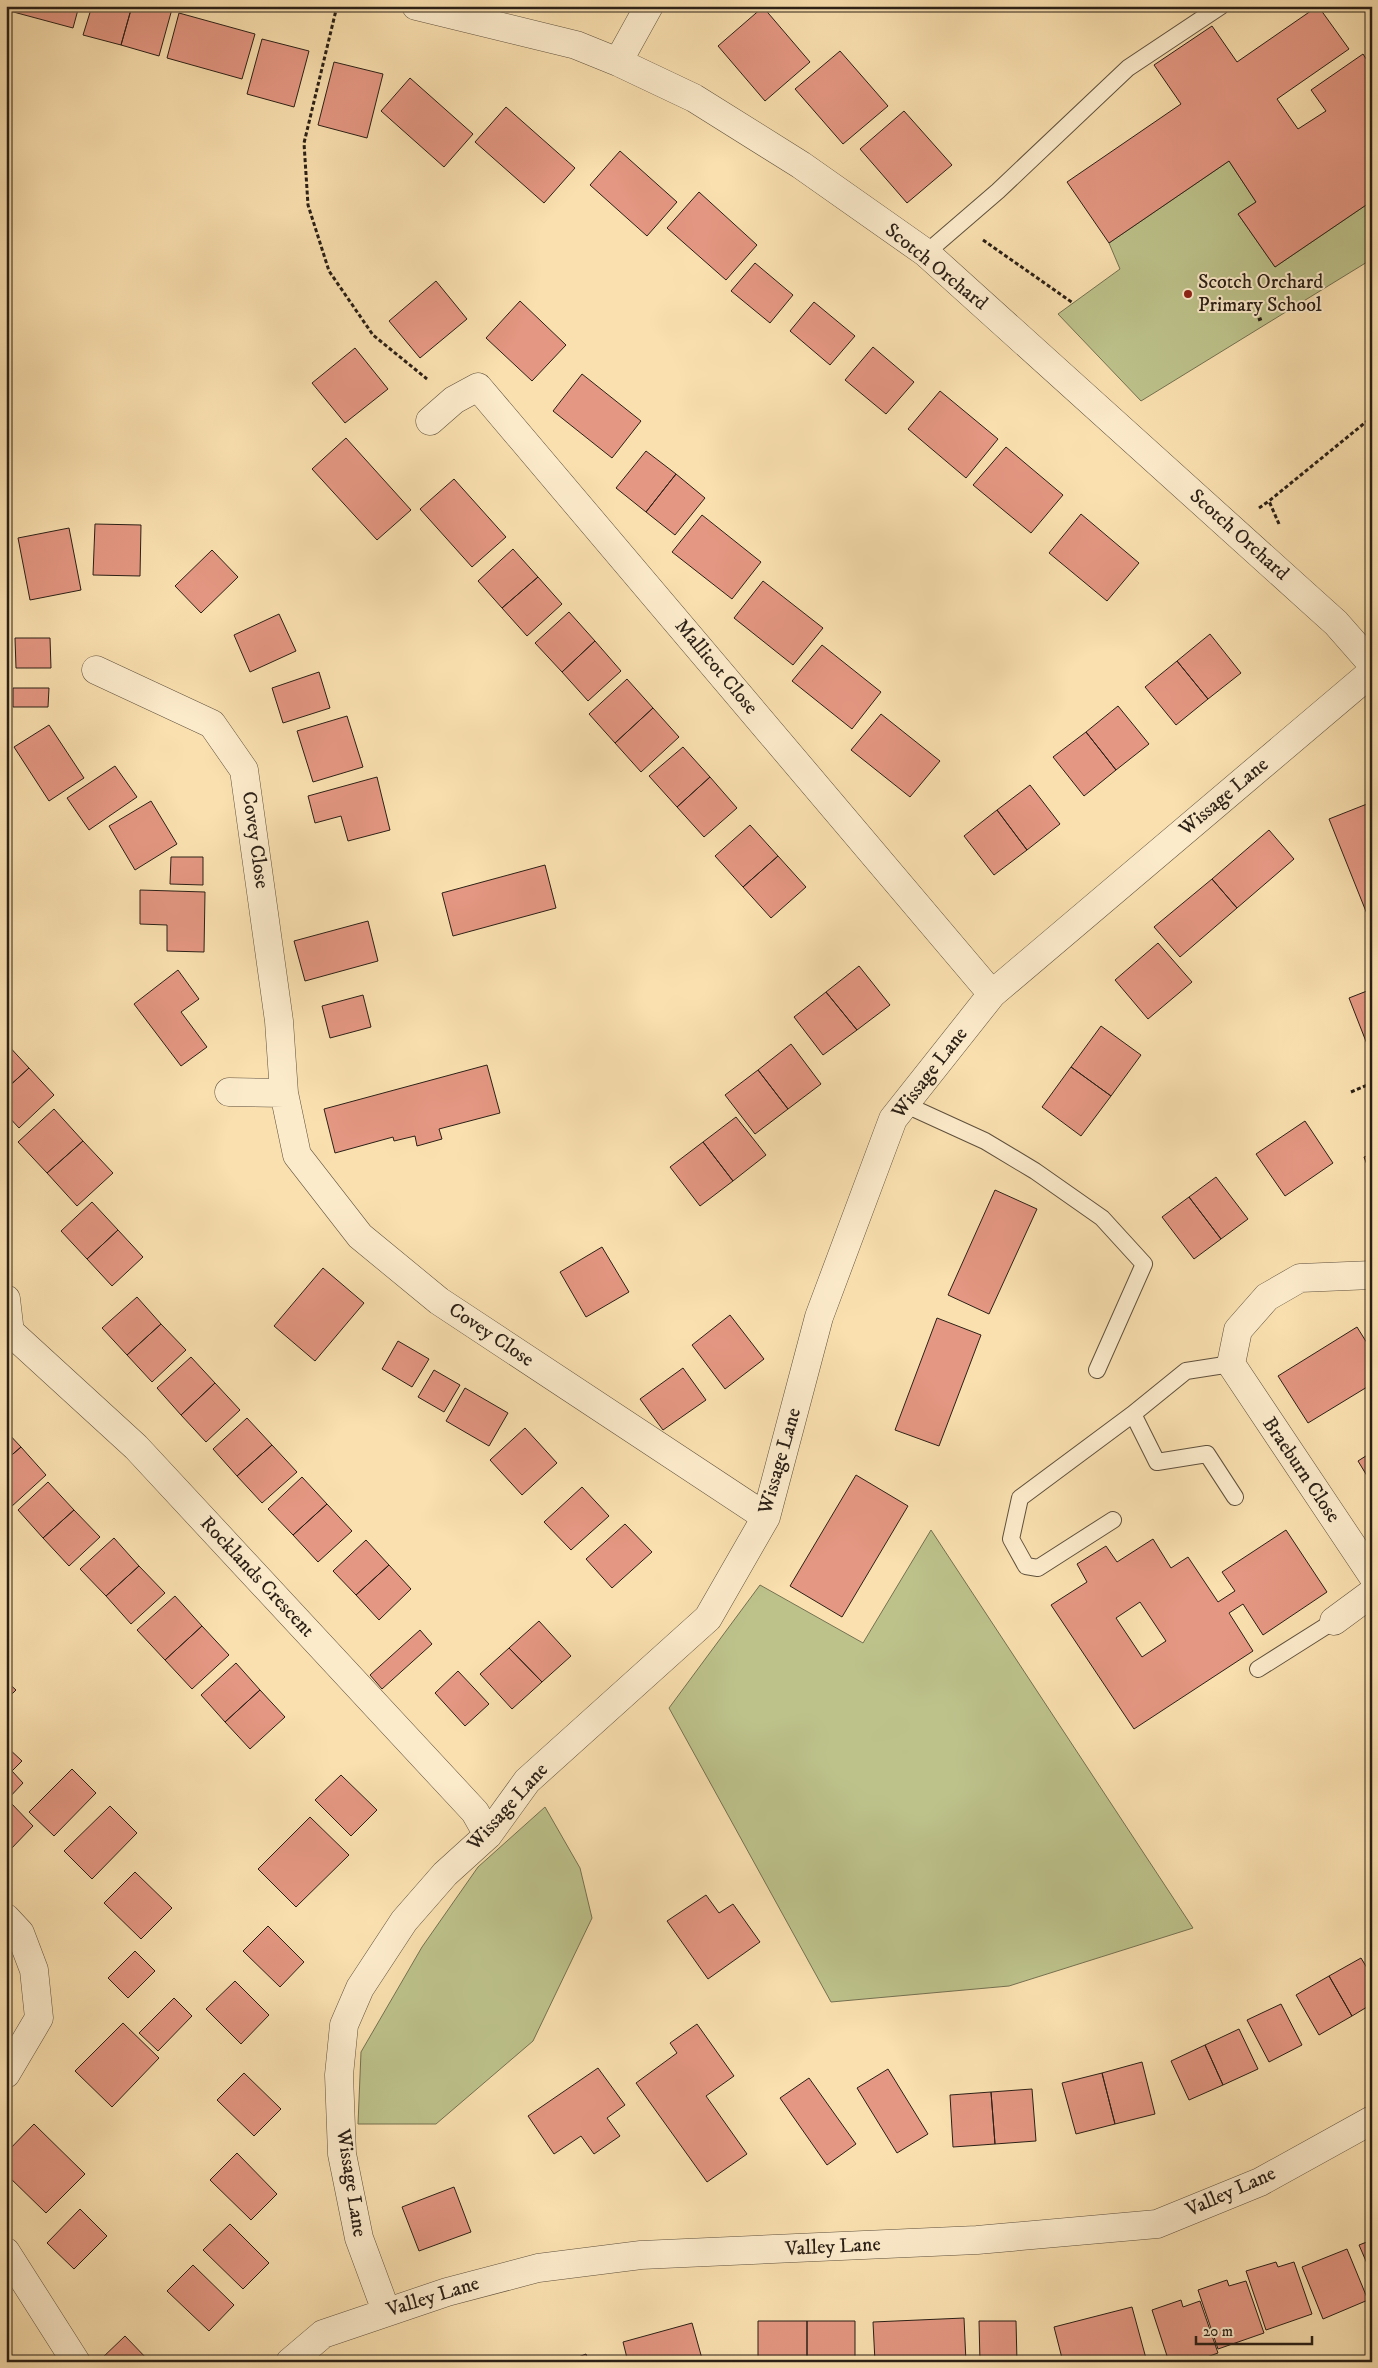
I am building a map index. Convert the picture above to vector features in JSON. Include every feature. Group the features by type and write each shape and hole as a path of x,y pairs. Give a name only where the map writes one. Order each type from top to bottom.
{"street":[{"name":"Scotch Orchard","path":"416,6 576,46 618,62 694,98 801,165 926,253 1336,623 1372,664"},
{"path":"618,62 649,6"},
{"name":"Mallicot Close","path":"430,422 454,400 478,387 992,994"},
{"name":"Covey Close","path":"96,670 212,724 244,770 279,1021 284,1093 297,1155 360,1236 439,1300 766,1517"},
{"name":"Wissage Lane","path":"386,2311 358,2238 342,2154 339,2075 344,2026 360,1988 404,1921 445,1874 488,1835 527,1781 708,1618 766,1517 819,1317 893,1119 904,1104 992,994 1372,672"},
{"path":"229,1092 284,1093"},
{"path":"1230,1364 1238,1330 1267,1297 1300,1278 1372,1275"},
{"name":"Rocklands Crescent","path":"6,1299 8,1331 136,1447 475,1812 488,1835"},
{"name":"Braeburn Close","path":"1230,1364 1372,1575"},
{"path":"1334,1621 1372,1593"},
{"path":"6,1918 20,1933 34,1970 39,2018 6,2074"},
{"name":"Valley Lane","path":"290,2362 323,2334 386,2311 538,2268 641,2255 977,2240 1157,2224 1260,2182 1372,2120"},
{"path":"6,2252 76,2362"}],"lane":[{"path":"926,253 998,191 1128,68 1221,6"},
{"path":"904,1104 985,1141 1035,1171 1102,1218 1144,1264 1097,1370"},
{"path":"1112,1520 1038,1568 1026,1566 1012,1538 1020,1498 1186,1372 1230,1364"},
{"path":"1133,1414 1157,1462 1207,1454 1235,1497"},
{"path":"1258,1669 1334,1621"}],"path":[{"path":"337,6 304,143 308,205 329,271 373,335 419,374 454,400"},
{"path":"960,224 1073,303"},
{"path":"1258,320 1263,318"},
{"path":"1281,527 1269,501 1372,417"},
{"path":"1351,1092 1372,1083"}],"green space":[{"path":"1229,161 1256,202 1238,214 1275,267 1372,201 1372,259 1141,401 1058,314 1120,269 1109,243"},
{"path":"931,1530 1193,1928 1009,1986 831,2002 669,1708 760,1585 863,1643"},
{"path":"545,1807 580,1868 592,1918 533,2041 436,2124 358,2124 361,2052 422,1947 478,1867"}],"building":[{"path":"6,6 79,6 73,28 6,10"},
{"path":"92,6 132,6 121,45 83,35"},
{"path":"132,6 162,6 172,9 159,56 121,45"},
{"path":"1318,6 1349,49 1277,99 1298,129 1326,111 1311,90 1363,54 1372,68 1372,201 1275,267 1238,214 1256,202 1229,161 1109,243 1067,182 1181,104 1154,65 1212,26 1237,62"},
{"path":"763,7 810,62 765,101 718,46"},
{"path":"179,13 255,34 242,79 167,58"},
{"path":"262,39 309,51 294,107 247,94"},
{"path":"840,51 888,106 843,144 795,89"},
{"path":"334,62 383,74 367,138 318,125"},
{"path":"410,78 473,134 444,167 381,111"},
{"path":"506,107 575,168 544,203 475,142"},
{"path":"904,111 952,165 907,203 860,149"},
{"path":"620,151 677,202 647,236 590,185"},
{"path":"699,192 757,245 726,280 667,228"},
{"path":"755,263 793,295 770,323 731,291"},
{"path":"436,281 467,319 420,358 389,321"},
{"path":"520,301 566,345 532,381 486,338"},
{"path":"814,302 855,336 830,365 790,331"},
{"path":"873,347 914,382 886,414 845,380"},
{"path":"355,348 388,389 345,423 312,383"},
{"path":"582,374 641,421 612,458 553,411"},
{"path":"940,391 998,439 966,478 908,429"},
{"path":"346,438 411,510 377,540 312,469"},
{"path":"1006,447 1063,495 1031,533 973,485"},
{"path":"646,451 676,474 646,512 616,488"},
{"path":"676,474 705,498 675,535 646,512"},
{"path":"454,479 506,537 472,567 420,509"},
{"path":"1081,514 1139,563 1107,601 1049,553"},
{"path":"702,515 761,562 732,599 672,552"},
{"path":"95,524 141,525 140,576 93,575"},
{"path":"69,528 81,590 30,600 18,538"},
{"path":"513,549 538,577 502,608 478,581"},
{"path":"212,550 238,577 201,613 175,586"},
{"path":"538,577 562,604 527,636 502,608"},
{"path":"763,581 823,628 793,665 734,618"},
{"path":"569,612 595,641 562,672 535,643"},
{"path":"279,614 296,651 250,672 234,635"},
{"path":"1210,634 1241,673 1208,699 1177,661"},
{"path":"15,638 50,638 51,668 16,668"},
{"path":"595,641 621,671 588,701 562,672"},
{"path":"822,645 881,692 852,729 792,681"},
{"path":"1177,661 1208,699 1176,725 1145,687"},
{"path":"319,672 330,708 283,723 272,688"},
{"path":"627,679 653,708 615,743 589,714"},
{"path":"13,688 49,688 48,707 13,707"},
{"path":"1118,706 1149,744 1116,770 1086,732"},
{"path":"653,708 679,737 641,772 615,743"},
{"path":"881,714 940,761 910,797 851,750"},
{"path":"347,716 363,767 313,782 297,731"},
{"path":"49,725 84,778 49,801 14,747"},
{"path":"1086,732 1116,770 1084,796 1053,757"},
{"path":"683,747 710,777 677,807 649,776"},
{"path":"115,766 137,797 89,830 67,798"},
{"path":"377,777 390,830 348,841 341,816 315,823 308,796"},
{"path":"710,777 737,808 704,837 677,807"},
{"path":"1030,785 1060,824 1027,850 997,810"},
{"path":"151,801 177,844 135,870 109,826"},
{"path":"1372,802 1372,918 1369,919 1329,819"},
{"path":"997,810 1027,850 994,875 964,836"},
{"path":"750,825 778,856 743,887 715,856"},
{"path":"1269,830 1294,859 1237,908 1212,879"},
{"path":"778,856 806,887 771,918 743,887"},
{"path":"171,857 203,857 203,885 170,884"},
{"path":"545,865 556,908 453,936 442,893"},
{"path":"1212,879 1237,908 1180,957 1154,927"},
{"path":"140,890 205,892 204,952 167,951 167,925 140,924"},
{"path":"368,921 378,961 305,981 294,941"},
{"path":"1158,943 1192,982 1148,1019 1115,980"},
{"path":"859,966 890,1005 857,1030 826,992"},
{"path":"178,970 199,999 181,1012 207,1047 181,1066 134,1004"},
{"path":"1372,989 1372,1042 1367,1044 1349,998"},
{"path":"826,992 857,1030 823,1055 794,1017"},
{"path":"363,995 371,1027 330,1038 322,1006"},
{"path":"1101,1026 1141,1055 1111,1096 1071,1067"},
{"path":"6,1043 29,1068 6,1089"},
{"path":"791,1044 821,1084 788,1109 758,1070"},
{"path":"487,1065 500,1113 439,1129 442,1139 417,1146 415,1136 394,1141 393,1137 335,1153 324,1109"},
{"path":"1071,1067 1111,1096 1081,1136 1042,1107"},
{"path":"29,1068 54,1095 19,1128 6,1114 6,1089"},
{"path":"758,1070 788,1109 755,1134 725,1095"},
{"path":"54,1109 83,1141 47,1173 18,1142"},
{"path":"736,1117 766,1155 733,1181 703,1142"},
{"path":"1305,1121 1333,1163 1285,1196 1256,1154"},
{"path":"83,1141 113,1173 77,1206 47,1173"},
{"path":"703,1142 733,1181 700,1206 670,1167"},
{"path":"1372,1154 1372,1178 1364,1157"},
{"path":"1216,1177 1248,1219 1221,1239 1189,1197"},
{"path":"995,1190 1037,1209 989,1314 948,1295"},
{"path":"1189,1197 1221,1239 1194,1259 1162,1217"},
{"path":"92,1202 118,1230 87,1259 61,1231"},
{"path":"118,1230 143,1257 112,1286 87,1259"},
{"path":"602,1247 629,1292 586,1317 560,1272"},
{"path":"323,1268 364,1303 315,1361 274,1326"},
{"path":"137,1297 161,1324 127,1355 102,1328"},
{"path":"730,1315 764,1359 725,1389 692,1345"},
{"path":"937,1318 981,1335 939,1446 895,1430"},
{"path":"161,1324 186,1350 152,1382 127,1355"},
{"path":"1357,1327 1372,1351 1372,1384 1308,1423 1278,1376"},
{"path":"398,1341 429,1359 412,1387 382,1369"},
{"path":"191,1357 215,1383 181,1415 157,1388"},
{"path":"683,1368 706,1400 663,1430 640,1399"},
{"path":"434,1370 460,1385 444,1412 418,1397"},
{"path":"215,1383 240,1410 206,1442 181,1415"},
{"path":"465,1388 508,1413 489,1446 446,1421"},
{"path":"247,1418 272,1445 237,1476 213,1449"},
{"path":"525,1428 557,1463 522,1495 490,1460"},
{"path":"6,1431 21,1447 6,1460"},
{"path":"272,1445 297,1472 262,1503 237,1476"},
{"path":"21,1447 46,1475 11,1507 6,1502 6,1460"},
{"path":"1372,1452 1372,1484 1358,1461"},
{"path":"856,1475 908,1506 842,1617 790,1586"},
{"path":"302,1477 327,1504 293,1535 268,1509"},
{"path":"48,1482 74,1510 43,1538 18,1510"},
{"path":"582,1487 609,1516 571,1550 544,1522"},
{"path":"327,1504 352,1531 318,1562 293,1535"},
{"path":"74,1510 100,1537 69,1566 43,1538"},
{"path":"625,1524 652,1552 612,1588 586,1559"},
{"path":"1286,1530 1327,1592 1263,1635 1243,1604 1229,1613 1253,1651 1134,1729 1051,1605 1087,1582 1077,1564 1106,1546 1117,1562 1153,1539 1171,1568 1188,1557 1218,1602 1235,1591 1222,1572","holes":["1140,1602 1166,1641 1142,1657 1116,1618"]},
{"path":"114,1538 139,1566 106,1596 80,1569"},
{"path":"366,1540 389,1565 356,1595 333,1571"},
{"path":"389,1565 411,1589 379,1620 356,1595"},
{"path":"139,1566 165,1593 131,1624 106,1596"},
{"path":"175,1596 202,1626 165,1660 137,1630"},
{"path":"539,1621 571,1656 542,1682 509,1648"},
{"path":"202,1626 229,1655 192,1689 165,1660"},
{"path":"420,1630 432,1644 382,1689 370,1675"},
{"path":"509,1648 542,1682 512,1709 480,1674"},
{"path":"236,1663 260,1690 225,1722 201,1695"},
{"path":"458,1671 489,1704 465,1726 435,1693"},
{"path":"6,1681 16,1690 6,1700"},
{"path":"260,1690 285,1717 250,1749 225,1722"},
{"path":"6,1746 22,1761 12,1771 23,1783 6,1801"},
{"path":"72,1769 96,1793 54,1836 29,1812"},
{"path":"341,1775 377,1810 351,1836 315,1800"},
{"path":"10,1802 33,1826 9,1851 6,1849 6,1806"},
{"path":"110,1806 137,1833 92,1879 64,1851"},
{"path":"310,1817 349,1855 296,1907 258,1869"},
{"path":"135,1872 172,1908 141,1939 104,1903"},
{"path":"706,1895 719,1913 733,1904 760,1942 708,1979 667,1921"},
{"path":"268,1926 304,1962 280,1987 243,1951"},
{"path":"135,1951 155,1971 128,1998 108,1978"},
{"path":"1361,1958 1372,1976 1372,2004 1352,2016 1329,1976"},
{"path":"1329,1976 1352,2016 1319,2035 1296,1995"},
{"path":"235,1981 269,2015 241,2044 206,2009"},
{"path":"174,1998 192,2016 158,2051 139,2033"},
{"path":"1281,2004 1302,2045 1269,2062 1247,2020"},
{"path":"123,2023 159,2058 112,2107 75,2071"},
{"path":"697,2024 734,2076 706,2096 747,2154 707,2182 636,2083 677,2053 670,2043"},
{"path":"1239,2029 1258,2069 1223,2085 1205,2045"},
{"path":"1205,2045 1223,2085 1189,2100 1171,2061"},
{"path":"1142,2062 1155,2114 1115,2124 1102,2073"},
{"path":"598,2068 625,2105 607,2118 620,2136 594,2154 581,2136 554,2154 528,2116"},
{"path":"888,2069 928,2134 897,2153 857,2088"},
{"path":"244,2073 281,2109 254,2136 217,2100"},
{"path":"1102,2073 1115,2124 1076,2134 1062,2083"},
{"path":"809,2078 856,2144 827,2165 780,2098"},
{"path":"1032,2089 1036,2141 995,2144 991,2092"},
{"path":"991,2092 995,2144 953,2147 950,2095"},
{"path":"34,2124 85,2174 46,2213 6,2174 6,2153"},
{"path":"237,2153 277,2194 251,2220 210,2180"},
{"path":"454,2187 471,2232 419,2251 402,2207"},
{"path":"80,2209 107,2236 74,2269 47,2243"},
{"path":"230,2224 269,2263 243,2289 203,2250"},
{"path":"1372,2240 1372,2275 1359,2245"},
{"path":"1347,2249 1368,2300 1323,2319 1302,2267"},
{"path":"1276,2262 1278,2267 1294,2262 1312,2314 1266,2330 1246,2271"},
{"path":"193,2265 234,2305 209,2331 167,2291"},
{"path":"1227,2280 1229,2286 1246,2281 1264,2333 1218,2349 1198,2290"},
{"path":"1181,2300 1183,2307 1200,2301 1218,2353 1193,2362 1169,2362 1152,2310"},
{"path":"1132,2307 1147,2362 1063,2362 1054,2327"},
{"path":"964,2318 966,2362 875,2362 873,2322"},
{"path":"758,2321 807,2321 807,2362 758,2362"},
{"path":"807,2321 855,2321 855,2362 807,2362"},
{"path":"979,2321 1016,2321 1017,2362 980,2362"},
{"path":"692,2323 703,2362 628,2362 623,2342"},
{"path":"125,2336 150,2362 102,2362 100,2360"},
{"path":"586,2354 589,2362 568,2361"}],"place":[{"name":"Scotch Orchard Primary School","path":"1188,294"}]}
